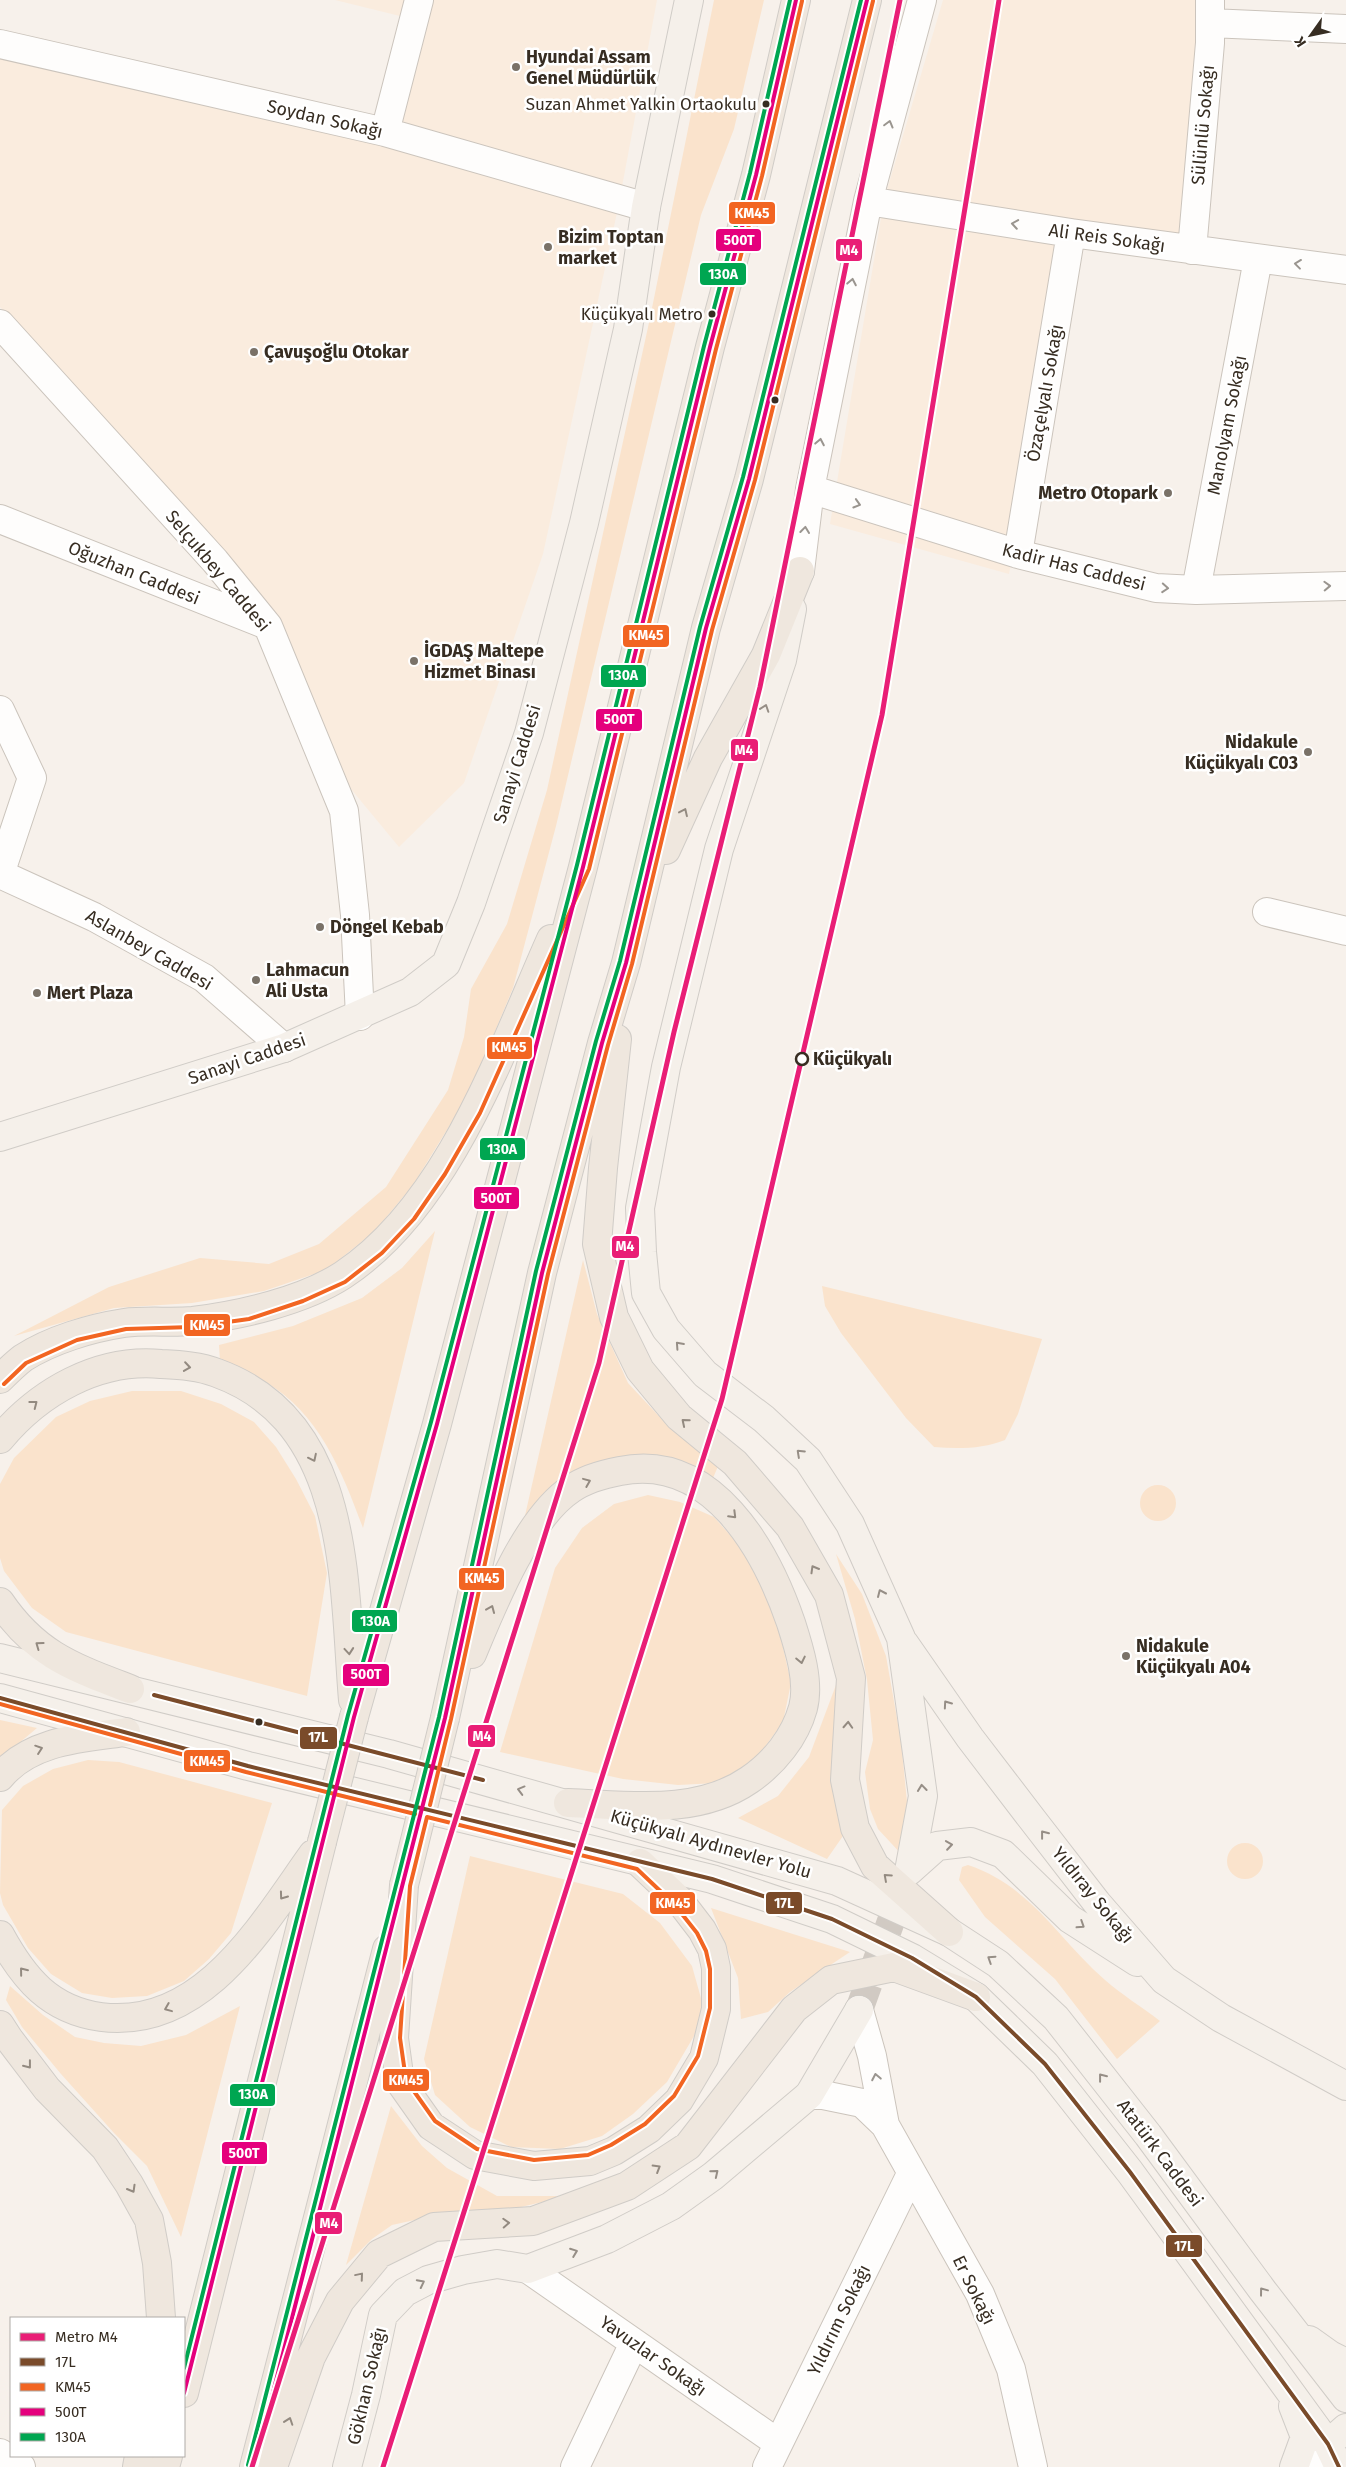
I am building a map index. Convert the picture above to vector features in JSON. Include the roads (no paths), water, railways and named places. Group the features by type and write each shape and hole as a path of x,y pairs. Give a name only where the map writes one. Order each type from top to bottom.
{"highway":[{"path":"185,2389 354,1717 437,1424 584,867 710,347 756,175 796,0"},
{"path":"254,2467 404,1885 445,1718 542,1273 602,1043 626,963 706,628 749,479 867,0"},
{"path":"641,904 708,758 766,655 800,571"},
{"path":"0,1379 23,1358 75,1334 125,1323 192,1321 248,1313 301,1295 342,1276 378,1248 409,1215 440,1171 474,1110 584,867"},
{"path":"626,963 603,1168 597,1244 614,1317 640,1370 679,1418 735,1463 790,1527 829,1596 850,1678 846,1780 855,1828 875,1866 949,1932"},
{"path":"0,1439 26,1411 65,1384 94,1373 136,1362 173,1365 217,1372 257,1394 275,1407 291,1424 310,1452 331,1507 345,1584 354,1717"},
{"path":"445,1718 492,1604 509,1570 532,1533 551,1508 571,1488 607,1474 633,1468 660,1470 685,1478 716,1498 740,1523 765,1558 795,1635 803,1667 804,1689 803,1707 792,1734 774,1759 756,1774 721,1796 686,1804 568,1803"},
{"path":"0,1602 13,1621 36,1644 74,1667 130,1689"},
{"path":"0,1776 9,1766 32,1751 64,1741 126,1732"},
{"path":"0,1936 13,1958 36,1987 55,2002 81,2014 121,2019 150,2015 185,2001 218,1976 256,1934 322,1842"},
{"path":"404,1885 394,2038 400,2082 431,2126 475,2155 534,2166 590,2161 614,2151 649,2129 679,2100 704,2058 716,2009 716,1968 712,1949 702,1930 679,1900 640,1863"},
{"path":"274,2467 311,2358 340,2301 379,2254 434,2227 533,2221 627,2186 643,2177 688,2146 794,2009 831,1980 894,1967 976,1997"},
{"path":"0,2025 8,2040 47,2089 105,2148 133,2191 149,2220 157,2264 162,2317"}],"main road":[{"name":"Sanayi Caddesi","path":"0,1137 284,1048 360,1016 410,992 446,964 471,903 529,733 584,523 628,329 646,207 689,0"},
{"path":"800,571 782,660 719,849 666,1067 640,1208 642,1261 646,1293 666,1330 705,1374 764,1419 808,1460 850,1524 900,1638 923,1796 910,1871 936,1846 972,1842 1003,1854 1070,1918 1164,1980"},
{"name":"Yıldıray Sokağı","path":"900,1638 970,1738 1032,1820 1098,1903 1164,1980 1221,2018 1346,2086"},
{"name":"Küçükyalı Aydınevler Yolu","path":"0,1658 389,1754 568,1803 837,1881 949,1932"},
{"name":"Küçükyalı Aydınevler Yolu","path":"0,1698 248,1766 712,1879 832,1919 912,1958 976,1997 1045,2064 1130,2172 1284,2381"},
{"name":"Atatürk Caddesi","path":"949,1932 998,1964 1056,2018 1148,2135 1289,2325 1346,2398"},
{"path":"528,2269 607,2239 671,2206 712,2176 808,2095 859,2010"},
{"name":"Gökhan Sokağı","path":"347,2467 366,2395 383,2315 405,2292 428,2280 463,2270 497,2264 528,2269"},
{"path":"1289,2325 1330,2355 1346,2363"},
{"path":"1284,2381 1338,2446"},
{"path":"1284,2381 1305,2437 1294,2467"}],"street":[{"path":"385,132 419,0"},
{"path":"800,571 810,489 868,201 922,0"},
{"path":"1210,12 1346,29"},
{"name":"Sülünlü Sokağı","path":"1192,250 1210,12"},
{"name":"Soydan Sokağı","path":"0,44 385,132 646,207"},
{"name":"Ali Reis Sokağı","path":"868,201 1258,260 1346,270"},
{"name":"Özaçelyalı Sokağı","path":"1018,554 1071,233"},
{"name":"Manolyam Sokağı","path":"1196,590 1258,260"},
{"name":"Selçukbey Caddesi","path":"0,324 215,561 268,626 344,812 355,916 360,1016"},
{"name":"Kadir Has Caddesi","path":"810,489 1018,554 1156,588 1196,590 1346,586"},
{"name":"Oğuzhan Caddesi","path":"0,519 268,626"},
{"path":"0,710 32,778 0,874"},
{"name":"Aslanbey Caddesi","path":"0,874 94,917 204,978 284,1048"},
{"path":"1267,912 1346,931"},
{"name":"Er Sokağı","path":"859,2010 872,2056 885,2125 980,2294 1010,2370 1033,2467"},
{"name":"Er Sokağı","path":"808,2095 823,2095 862,2103 885,2125"},
{"name":"Yıldırım Sokağı","path":"767,2467 911,2174"},
{"name":"Yavuzlar Sokağı","path":"528,2269 778,2443"},
{"path":"575,2467 634,2343"},
{"path":"1304,2467 1338,2446"},
{"path":"0,2453 21,2467"}],"tunnel":[{"path":"859,2010 904,1885"}],"metro line":[{"name":"M4","path":"252,2467 599,1363 674,1032 760,687 900,0"},
{"name":"M4","path":"383,2467 722,1399 882,715 999,0"}],"place":[{"name":"Hyundai Assam Genel Müdürlük","path":"516,67"},
{"name":"Suzan Ahmet Yalkin Ortaokulu","path":"766,104"},
{"name":"Bizim Toptan market","path":"548,247"},
{"name":"Küçükyalı Metro","path":"712,314"},
{"name":"Çavuşoğlu Otokar","path":"254,352"},
{"name":"Metro Otopark","path":"1168,493"},
{"name":"İGDAŞ Maltepe Hizmet Binası","path":"414,661"},
{"name":"Nidakule Küçükyalı C03","path":"1308,752"},
{"name":"Döngel Kebab","path":"320,927"},
{"name":"Lahmacun Ali Usta","path":"256,980"},
{"name":"Mert Plaza","path":"37,993"},
{"name":"Küçükyalı","path":"802,1059"},
{"name":"Nidakule Küçükyalı A04","path":"1126,1656"}]}
